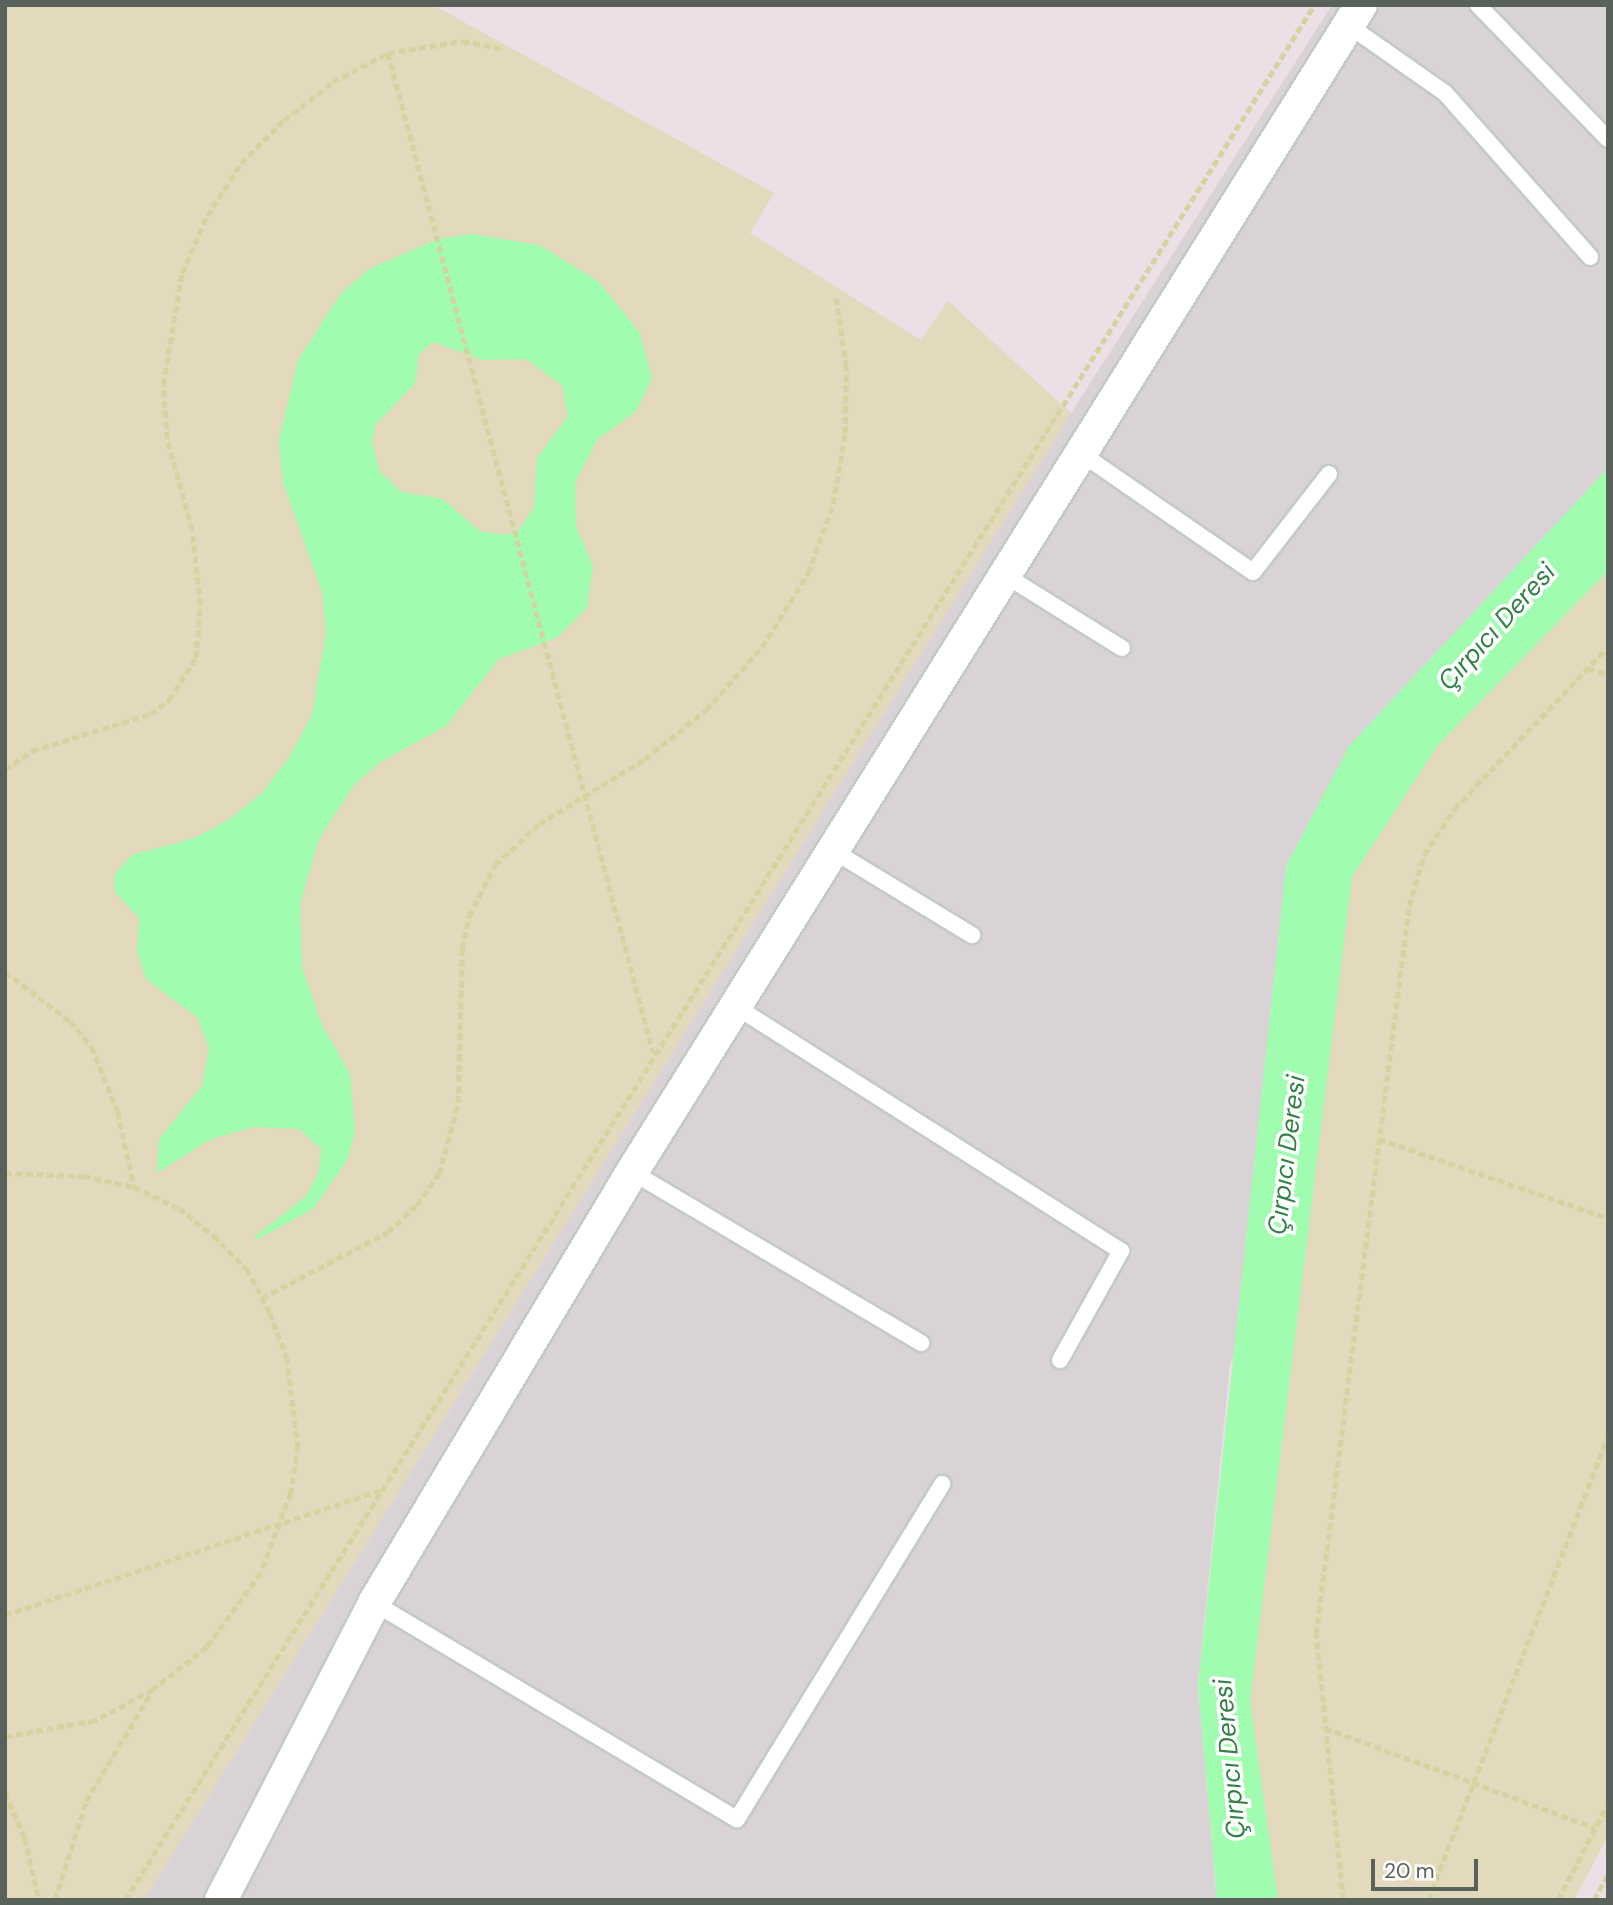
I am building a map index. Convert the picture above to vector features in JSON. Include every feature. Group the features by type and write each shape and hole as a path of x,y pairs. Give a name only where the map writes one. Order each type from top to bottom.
{"street":[{"path":"221,1900 374,1603 632,1172 1354,15"}],"lane":[{"path":"1478,5 1608,139"},
{"path":"1354,15 1445,93 1590,257"},
{"path":"1079,452 1253,572 1329,474"},
{"path":"1003,574 1122,648"},
{"path":"832,850 972,935"},
{"path":"735,1006 1121,1251 1060,1360"},
{"path":"632,1172 921,1343"},
{"path":"374,1603 737,1819 942,1484"}],"path":[{"path":"125,1900 653,1053 1314,5"},
{"path":"5,770 32,751 150,714 185,681 196,658 200,605 191,530 167,439 163,385 182,273 207,216 241,163 284,120 333,82 388,53 463,41 503,50"},
{"path":"388,53 653,1053"},
{"path":"262,1298 388,1232 439,1174 458,1103 460,978 469,916 495,865 515,843 645,759 706,710 762,647 808,572 833,504 845,434 846,367 836,299"},
{"path":"1343,1900 1316,1634 1409,906 1424,855 1454,809 1608,647"},
{"path":"1588,667 1608,675"},
{"path":"5,972 70,1021 92,1047 118,1112 134,1188"},
{"path":"1379,1139 1608,1218"},
{"path":"5,1173 84,1176 134,1188 178,1208 214,1236 247,1269 287,1358 298,1446 282,1523 236,1612 207,1647 153,1690 95,1721 5,1737"},
{"path":"1428,1900 1608,1437"},
{"path":"5,1615 381,1490"},
{"path":"55,1900 86,1801 153,1690"},
{"path":"1325,1728 1595,1828"},
{"path":"5,1793 29,1849 39,1900"},
{"path":"1558,1900 1608,1803"},
{"path":"1594,1900 1608,1874"}],"shaded area":[{"path":"5,5 433,5 774,193 750,233 921,340 948,301 1071,413 144,1900 5,1900"},
{"path":"1332,5 1608,5 1608,468 1230,1364 1198,1685 1217,1900 144,1900 1071,413"},
{"path":"1608,571 1608,1836 1574,1900 1278,1900 1250,1701 1352,877 1438,745"}],"water":[{"path":"471,234 539,245 598,281 640,333 652,379 636,411 597,440 575,483 576,526 593,566 587,608 558,637 499,659 446,726 379,763 354,785 319,839 300,903 302,967 321,1023 350,1074 355,1131 348,1159 313,1209 258,1239 254,1237 306,1196 319,1172 321,1149 299,1129 254,1127 211,1139 157,1173 159,1139 202,1086 209,1048 197,1017 146,979 137,952 139,918 115,892 114,875 132,855 195,838 230,819 263,792 290,756 312,715 326,632 322,592 283,482 279,441 298,360 340,295 369,269 438,239","holes":["433,342 483,360 526,359 562,385 568,416 537,458 534,507 520,529 507,535 481,532 443,499 402,492 379,471 372,441 375,425 415,384 419,354"]},
{"name":"Çırpıcı Deresi","path":"1608,468 1608,571 1438,745 1352,877 1250,1701 1278,1900 1217,1900 1198,1685 1286,866 1349,746"}]}
